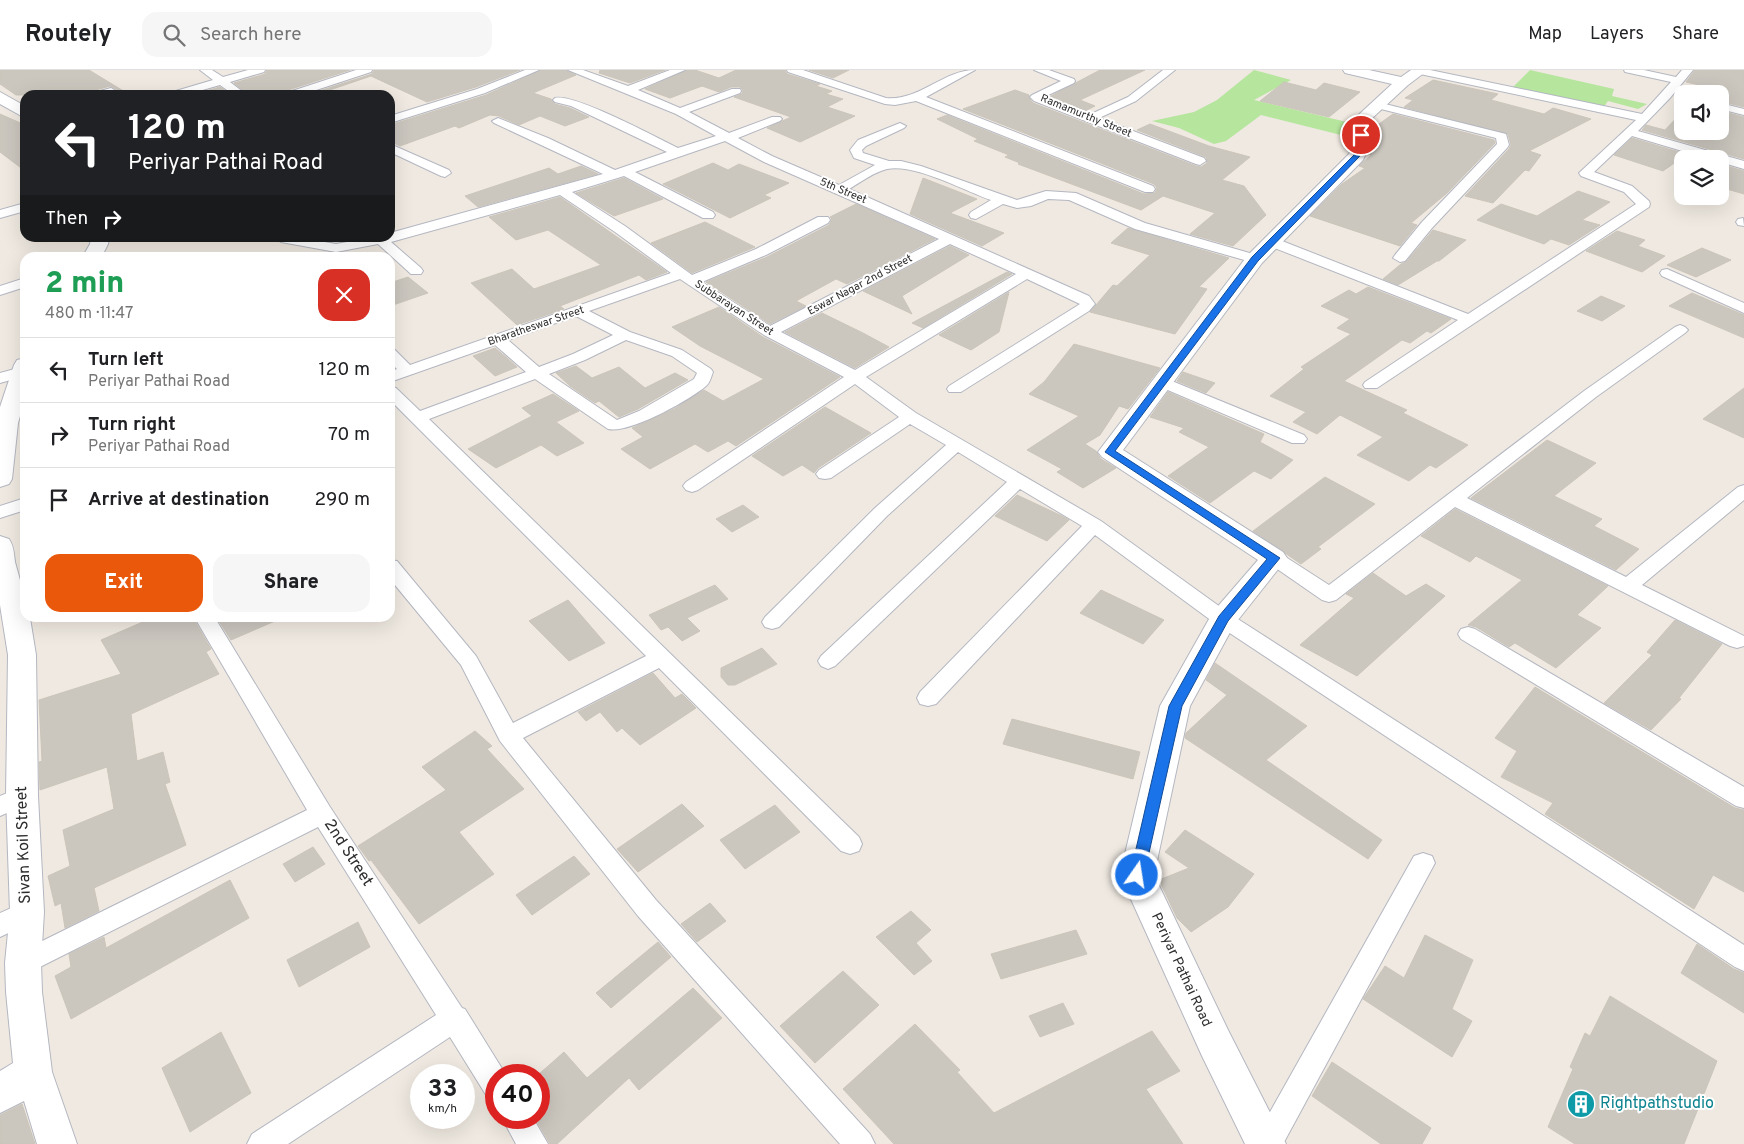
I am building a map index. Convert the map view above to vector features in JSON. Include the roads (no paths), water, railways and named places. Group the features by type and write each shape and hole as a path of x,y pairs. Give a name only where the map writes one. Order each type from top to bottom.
{"street":[{"path":"205,70 232,90"},
{"path":"191,90 260,70"},
{"path":"305,90 367,70"},
{"path":"395,118 481,91 534,70"},
{"name":"5th Street","path":"573,70 680,112 768,159 840,189 1084,298 1088,304 955,389"},
{"path":"628,90 680,70"},
{"path":"792,70 893,102 901,102 916,97 970,70"},
{"name":"Ramamurthy Street","path":"1039,70 1070,81 1036,97 1038,99 1200,161"},
{"path":"1089,119 1132,99 1170,70"},
{"path":"1350,70 1414,74 1644,118"},
{"path":"1629,70 1676,80"},
{"path":"1371,385 1644,204 1628,189 1585,173 1670,92 1676,80 1688,70"},
{"path":"1414,74 1361,120 1361,146 1357,156 1263,251 1110,452 1329,595 1590,394 1680,330"},
{"path":"680,112 736,91"},
{"path":"1670,92 1674,93"},
{"path":"0,97 20,110"},
{"path":"916,97 1149,189"},
{"path":"559,100 575,104 676,152"},
{"path":"1377,105 1502,136 1503,145 1427,225 1400,258"},
{"path":"1729,108 1744,112"},
{"path":"395,235 618,173 676,152 727,138 776,119"},
{"path":"498,121 618,173 708,215"},
{"path":"900,126 862,143 856,150 858,155 888,165 914,168 940,176 1001,200 1022,204 1046,195 1072,196 1140,226 1263,251 1471,320"},
{"path":"1630,132 1744,165"},
{"path":"395,150 445,173"},
{"path":"840,189 888,165"},
{"name":"Subbarayan Street","path":"562,190 686,277 770,332 855,377 910,417 1017,482 1094,525 1223,619 1744,959"},
{"path":"976,215 1001,200"},
{"path":"0,214 20,208"},
{"name":"Bharatheswar Street","path":"395,375 577,311 761,252 823,220"},
{"name":"Eswar Nagar 2nd Street","path":"770,332 950,238"},
{"path":"303,242 336,248 365,242"},
{"path":"389,242 416,271"},
{"path":"692,486 855,377 1027,273"},
{"path":"1667,273 1744,309"},
{"path":"0,291 20,284"},
{"path":"497,339 537,373 614,425 622,426 702,382 706,376 702,369 677,353 625,335 577,311"},
{"path":"417,418 578,357 625,335"},
{"path":"395,358 407,371"},
{"path":"0,479 6,424 18,375"},
{"path":"1162,382 1298,439"},
{"path":"395,396 850,844"},
{"path":"825,474 910,417"},
{"path":"772,622 881,512 956,445"},
{"path":"828,661 1017,482"},
{"path":"1628,586 1744,491"},
{"path":"1454,499 1737,641"},
{"path":"0,512 20,506"},
{"path":"928,698 1094,525"},
{"name":"Sivan Koil Street","path":"0,544 6,604 22,655 11,801 13,919 23,963 33,1072 57,1144"},
{"name":"Periyar Pathai Road","path":"1267,1144 1215,1043 1137,875 1176,706 1223,619 1274,558"},
{"path":"395,572 469,661 508,735 647,908 860,1144"},
{"name":"2nd Street","path":"207,622 322,814 485,1067"},
{"path":"1468,634 1744,798"},
{"path":"508,735 660,658"},
{"path":"23,963 322,814"},
{"path":"1267,1144 1423,863"},
{"path":"262,1144 455,1018"},
{"path":"0,1094 33,1072"},
{"path":"523,1129 533,1144"}],"place":[{"name":"Rightpathstudio","path":"1581,1104"}]}
